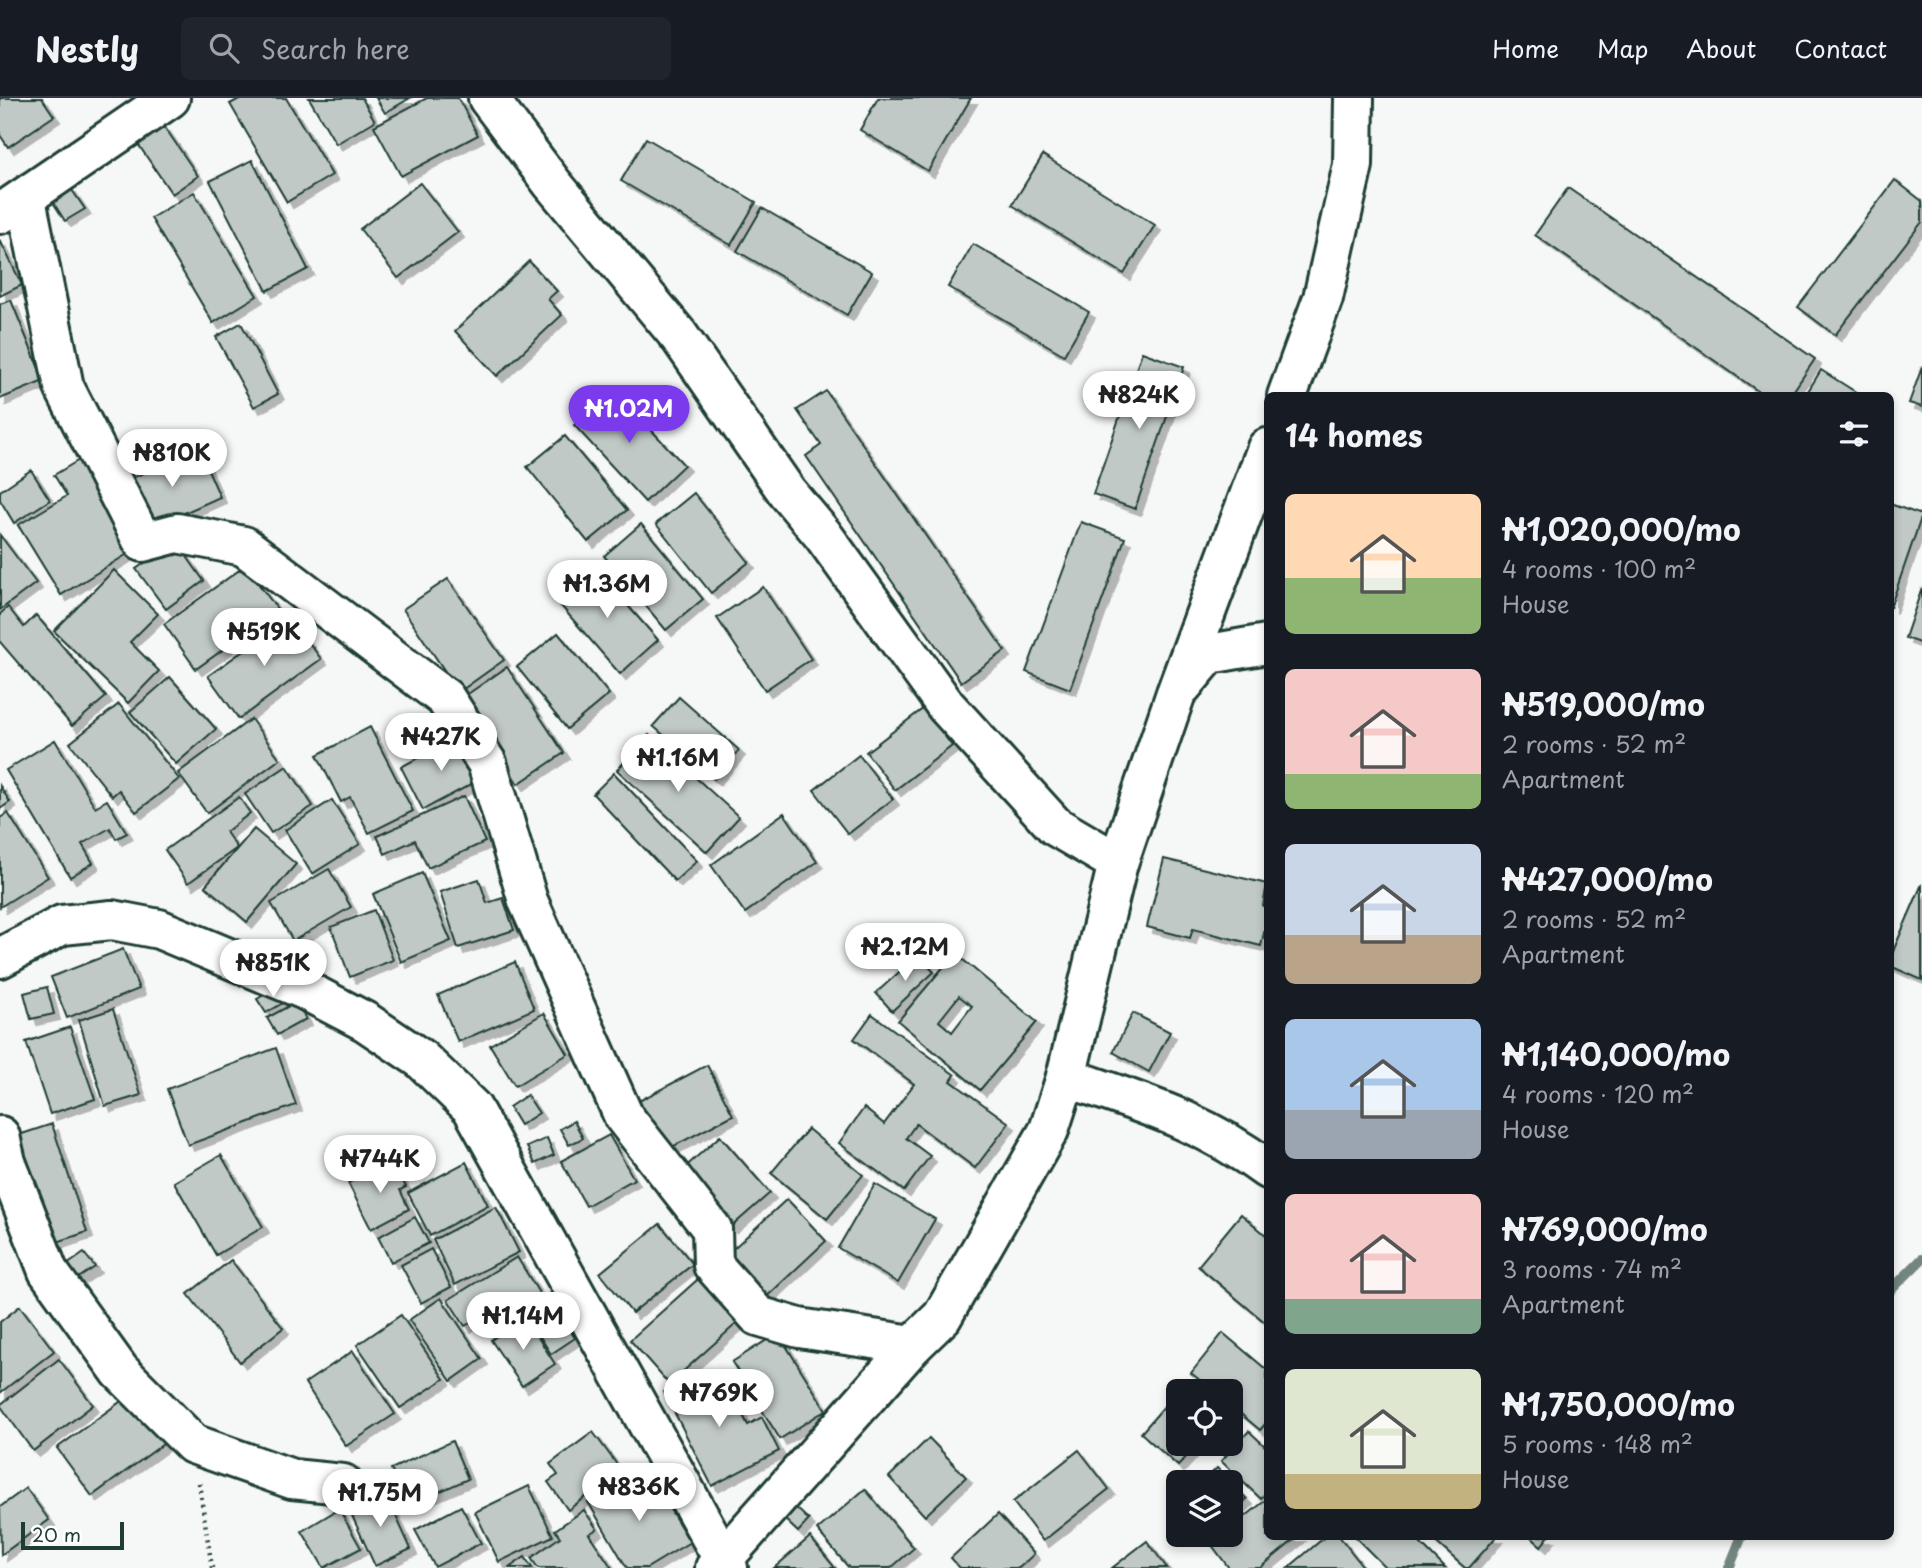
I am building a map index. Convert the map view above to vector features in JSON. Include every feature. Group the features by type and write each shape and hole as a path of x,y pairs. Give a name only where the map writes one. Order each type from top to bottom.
{"street":[{"path":"170,98 13,207 64,387 143,542 177,533 244,545 445,698 487,762 528,901 624,1117 712,1229 713,1265 758,1316 799,1328 913,1345"},
{"path":"488,98 552,183 679,336 787,492 823,535 946,706 1055,826 1118,863"},
{"path":"1288,392 1323,298 1353,165 1354,98"},
{"path":"0,958 62,925 112,920 159,929 305,990 366,1022 421,1059 472,1108 722,1565 913,1345 942,1317 1049,1130 1066,1077 1118,863 1176,693 1264,456"},
{"path":"1176,693 1209,654 1264,645"},
{"path":"1066,1077 1176,1115 1232,1142 1264,1167"},
{"path":"0,1136 6,1162 48,1271 120,1371 194,1444 292,1479 343,1484"}],"path":[{"path":"194,1444 212,1568"}],"building":[{"path":"0,98 42,98 54,116 8,147 0,135"},
{"path":"241,98 286,98 332,175 287,202 230,104"},
{"path":"309,98 362,98 375,121 336,144"},
{"path":"376,98 410,98 385,113"},
{"path":"427,98 458,98 478,135 401,176 374,126"},
{"path":"878,98 971,98 928,171 860,130"},
{"path":"164,126 198,176 172,194 138,144"},
{"path":"646,138 756,202 731,245 621,181"},
{"path":"1043,155 1155,225 1124,274 1012,205"},
{"path":"252,160 308,269 267,291 210,181"},
{"path":"1895,180 1922,201 1922,222 1835,335 1798,307"},
{"path":"420,183 458,232 398,278 360,229"},
{"path":"70,187 85,209 65,221 51,199"},
{"path":"1568,188 1815,359 1793,392 1759,392 1535,235"},
{"path":"194,192 257,296 213,323 151,218"},
{"path":"762,208 872,272 847,315 737,251"},
{"path":"0,240 22,285 0,296"},
{"path":"973,244 1089,312 1064,355 948,287"},
{"path":"529,261 557,291 548,299 562,315 497,376 455,331"},
{"path":"11,300 44,381 0,399 0,304"},
{"path":"241,323 278,394 254,407 216,337"},
{"path":"1142,352 1184,367 1135,509 1093,494"},
{"path":"1922,367 1922,407 1909,403"},
{"path":"1821,370 1856,392 1807,392"},
{"path":"613,389 684,465 645,502 574,425"},
{"path":"826,391 1005,651 961,682 806,456 821,445 797,410"},
{"path":"565,436 627,510 588,542 527,467"},
{"path":"199,449 220,497 146,530 125,481"},
{"path":"79,460 134,550 61,595 18,525 67,496 54,475"},
{"path":"31,470 50,500 14,523 0,500 0,491"},
{"path":"694,493 749,562 711,593 656,524"},
{"path":"1894,505 1922,515 1894,596"},
{"path":"1081,522 1125,538 1070,689 1026,672"},
{"path":"641,524 703,599 666,630 604,556"},
{"path":"0,535 36,583 0,610"},
{"path":"176,541 204,581 166,609 136,569"},
{"path":"245,566 278,610 196,669 164,624"},
{"path":"593,566 658,640 620,674 555,599"},
{"path":"114,570 158,614 130,642 159,671 128,703 54,631"},
{"path":"448,579 504,660 459,692 403,609"},
{"path":"763,587 811,659 765,690 717,618"},
{"path":"1922,588 1922,644 1905,638"},
{"path":"8,607 24,627 36,615 106,697 72,726 0,642 0,614"},
{"path":"290,617 321,659 239,719 208,676"},
{"path":"558,633 609,694 567,729 517,667"},
{"path":"507,667 564,753 518,784 462,698"},
{"path":"170,677 216,729 176,764 130,712"},
{"path":"679,697 739,750 714,779 653,726"},
{"path":"119,704 179,779 136,812 119,790 112,796 70,743"},
{"path":"924,708 952,746 895,790 866,752"},
{"path":"251,719 280,759 207,813 178,773"},
{"path":"370,727 413,811 369,833 350,797 341,802 317,755"},
{"path":"649,735 739,817 707,852 617,770"},
{"path":"459,736 481,779 423,810 401,767"},
{"path":"55,740 95,807 107,800 127,833 116,839 110,828 82,844 93,863 70,877 6,770"},
{"path":"859,755 893,799 848,834 814,790"},
{"path":"287,766 313,806 271,833 245,794"},
{"path":"614,773 697,861 675,881 593,794"},
{"path":"0,786 10,802 0,809"},
{"path":"464,796 485,842 428,868 415,840 385,854 377,836"},
{"path":"239,797 250,813 226,832 237,848 188,883 165,850"},
{"path":"332,800 360,844 312,874 285,830"},
{"path":"8,813 48,877 0,907 0,818"},
{"path":"784,813 817,862 745,913 711,865"},
{"path":"254,829 296,864 247,922 205,886"},
{"path":"1164,859 1264,883 1264,933 1261,946 1193,929 1190,938 1147,927"},
{"path":"329,869 351,907 293,941 271,903"},
{"path":"422,873 451,941 401,962 373,894"},
{"path":"479,879 487,903 503,898 514,930 458,948 440,892"},
{"path":"1922,884 1922,980 1894,968 1894,949"},
{"path":"374,910 393,960 350,977 331,927"},
{"path":"123,949 139,989 67,1018 51,977"},
{"path":"955,953 1037,1022 980,1090 898,1021","holes":["959,996 972,1006 952,1032 939,1021"]},
{"path":"918,955 934,972 892,1011 876,993"},
{"path":"515,962 534,1009 458,1042 438,995"},
{"path":"280,986 288,1000 266,1013 257,999"},
{"path":"47,987 54,1014 31,1019 24,993"},
{"path":"296,1002 306,1019 277,1035 267,1018"},
{"path":"113,1009 141,1095 105,1106 79,1020"},
{"path":"544,1013 568,1054 515,1086 490,1045"},
{"path":"1133,1013 1170,1032 1149,1072 1113,1052"},
{"path":"872,1014 955,1075 951,1081 1009,1123 975,1168 916,1124 906,1138 930,1156 904,1191 839,1143 864,1108 884,1124 914,1084 854,1039"},
{"path":"70,1027 95,1099 50,1114 26,1042"},
{"path":"276,1048 296,1105 188,1145 167,1089"},
{"path":"707,1065 733,1115 661,1153 635,1103"},
{"path":"527,1095 539,1113 520,1125 509,1107"},
{"path":"574,1121 583,1138 569,1145 560,1129"},
{"path":"52,1124 87,1232 54,1243 19,1135"},
{"path":"808,1129 863,1175 827,1219 771,1173"},
{"path":"609,1135 634,1179 586,1206 561,1161"},
{"path":"720,1136 770,1193 731,1227 682,1170"},
{"path":"547,1138 554,1155 535,1164 527,1147"},
{"path":"221,1155 263,1227 216,1255 174,1182"},
{"path":"392,1161 406,1187 400,1190 409,1209 371,1229 348,1183"},
{"path":"466,1162 488,1205 430,1236 408,1193"},
{"path":"875,1184 935,1219 898,1283 838,1248"},
{"path":"787,1199 826,1241 761,1302 722,1259"},
{"path":"496,1207 519,1252 455,1285 433,1240"},
{"path":"1241,1214 1264,1233 1264,1321 1198,1266"},
{"path":"415,1217 429,1243 391,1262 378,1237"},
{"path":"660,1224 693,1264 632,1313 600,1273"},
{"path":"431,1249 451,1287 421,1303 401,1265"},
{"path":"84,1253 95,1267 74,1281 64,1267"},
{"path":"517,1257 542,1298 488,1332 480,1317 465,1326 448,1300"},
{"path":"231,1260 283,1328 240,1362 188,1294"},
{"path":"706,1272 745,1316 669,1384 630,1340"},
{"path":"441,1298 482,1359 451,1381 409,1320"},
{"path":"550,1300 575,1338 551,1354 526,1315"},
{"path":"20,1306 54,1351 0,1393 0,1322"},
{"path":"401,1315 444,1379 400,1408 357,1345"},
{"path":"525,1317 555,1364 522,1386 491,1340"},
{"path":"778,1333 826,1410 780,1439 732,1362"},
{"path":"1223,1333 1264,1367 1264,1425 1260,1430 1243,1416 1243,1379 1198,1379 1191,1373"},
{"path":"353,1351 395,1414 346,1446 305,1383"},
{"path":"59,1359 93,1405 33,1451 0,1405"},
{"path":"722,1374 748,1425 762,1417 779,1451 712,1486 664,1392 693,1377 698,1387"},
{"path":"131,1394 166,1442 92,1496 57,1448"},
{"path":"1166,1404 1166,1455 1141,1433"},
{"path":"1249,1431 1264,1445 1264,1496 1261,1499 1243,1482 1243,1470 1230,1470 1221,1461 1226,1456 1243,1456 1243,1437"},
{"path":"593,1432 621,1470 568,1510 548,1482 558,1475 550,1464"},
{"path":"929,1438 966,1477 925,1516 889,1477"},
{"path":"452,1441 468,1479 407,1506 391,1469"},
{"path":"1079,1450 1109,1489 1043,1541 1013,1502"},
{"path":"1167,1456 1187,1456 1178,1466"},
{"path":"637,1473 648,1493 657,1488 690,1542 647,1568 627,1568 588,1502"},
{"path":"529,1486 553,1536 499,1562 475,1512"},
{"path":"26,1488 49,1520 1,1555 0,1507"},
{"path":"865,1489 914,1548 891,1568 849,1568 817,1530"},
{"path":"385,1492 411,1549 375,1566 349,1509"},
{"path":"1264,1501 1264,1540 1294,1540 1260,1568 1229,1568 1213,1547 1243,1547 1243,1518"},
{"path":"791,1503 809,1520 798,1532 780,1515"},
{"path":"461,1506 481,1543 435,1567 415,1530"},
{"path":"339,1509 361,1548 324,1568 302,1531"},
{"path":"584,1510 597,1529 589,1534 612,1568 538,1568 531,1558 560,1537 555,1530"},
{"path":"998,1514 1034,1554 1019,1568 960,1568 951,1558"},
{"path":"810,1537 835,1568 774,1568"},
{"path":"1321,1540 1342,1540 1364,1568 1288,1568"},
{"path":"1358,1540 1417,1540 1445,1568 1386,1568"},
{"path":"1434,1540 1494,1540 1469,1568 1465,1568"},
{"path":"1534,1540 1546,1540 1541,1546"},
{"path":"1147,1541 1167,1568 1112,1568"},
{"path":"525,1557 532,1568 509,1568"}],"waterway":[{"path":"1894,1287 1922,1259"},
{"path":"1729,1568 1740,1540"}]}
